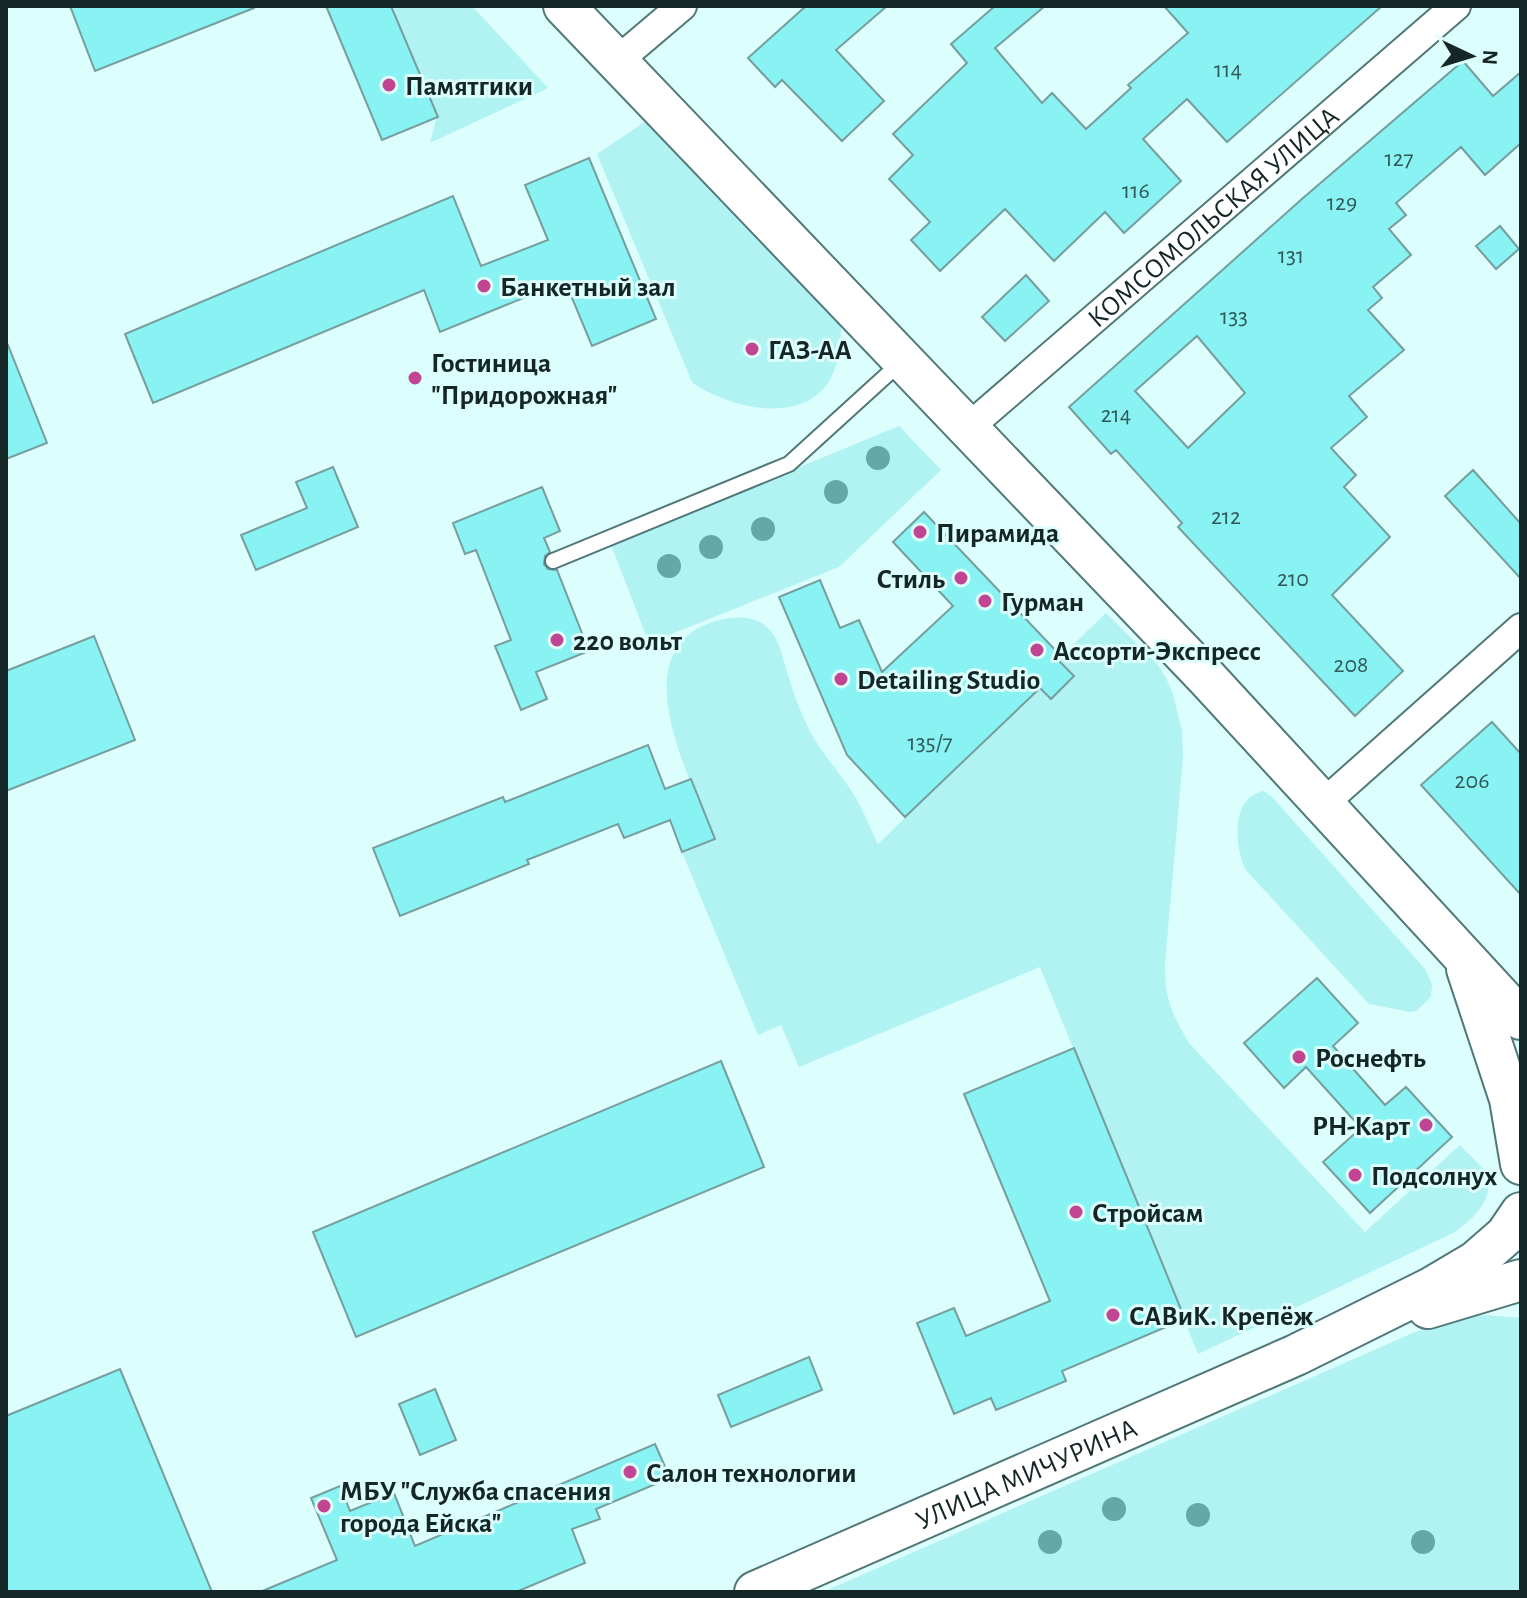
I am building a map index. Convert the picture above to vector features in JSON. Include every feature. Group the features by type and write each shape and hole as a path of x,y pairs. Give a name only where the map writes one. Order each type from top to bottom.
{"main road":[{"path":"564,6 969,427 1324,803 1521,1019"},
{"path":"1462,954 1510,1099 1521,1164"},
{"name":"УЛИЦА МИЧУРИНА","path":"755,1592 1296,1355 1431,1288 1475,1262 1506,1235 1521,1213"},
{"name":"УЛИЦА МИЧУРИНА","path":"1296,1355 1442,1303 1521,1280"}],"street":[{"path":"616,62 682,6"},
{"name":"КОМСОМОЛЬСКАЯ УЛИЦА","path":"969,427 1456,6"},
{"path":"1324,803 1521,628"}],"lane":[{"path":"553,561 789,464 903,360"}],"shaded area":[{"path":"391,6 472,6 548,88 430,143 437,116"},
{"path":"652,117 841,323 838,358 831,378 819,393 803,403 785,408 745,405 725,399 692,382 597,154"},
{"path":"899,426 941,470 839,567 649,643 611,545"},
{"path":"1106,613 1158,665 1173,694 1182,731 1183,758 1165,964 1170,1005 1189,1043 1365,1232 1460,1145 1481,1166 1487,1179 1488,1188 1482,1206 1453,1233 1198,1354 1040,967 799,1067 781,1025 758,1035 682,852 714,839 679,751 670,718 667,686 672,658 687,636 729,618 750,619 768,628 779,645 808,728 854,795 878,844 1005,721 1030,686"},
{"path":"1264,791 1425,969 1432,984 1431,997 1416,1011 1369,1004 1245,869 1239,848 1240,812 1253,795"},
{"path":"1485,1315 1521,1318 1521,1592 823,1592 1415,1332 1461,1318"}],"building":[{"path":"70,6 254,6 254,8 95,71"},
{"path":"326,6 391,6 438,117 382,140"},
{"path":"806,6 887,6 836,50 884,101 842,141 782,80 775,87 748,58"},
{"path":"995,6 1045,6 995,48 1042,103 1052,93 1086,129 1131,88 1128,85 1188,33 1164,6 1382,6 1227,142 1187,99 1143,139 1181,181 1124,233 1105,212 1054,261 1005,209 940,271 911,240 930,222 889,179 913,155 893,134 967,63 951,44"},
{"path":"1463,61 1493,96 1521,72 1521,143 1485,175 1461,147 1396,203 1406,215 1389,229 1411,255 1373,287 1382,298 1368,310 1404,350 1349,396 1367,417 1331,448 1356,475 1344,487 1390,537 1332,595 1403,671 1355,716 1178,527 1182,523 1116,450 1111,454 1069,407 1303,198","holes":["1197,336 1245,393 1188,448 1135,391"]},
{"path":"589,158 656,319 592,346 565,281 440,332 424,290 153,403 125,334 453,196 481,266 548,240 525,185"},
{"path":"1500,226 1519,249 1496,269 1476,246"},
{"path":"1026,275 1049,301 1005,341 982,317"},
{"path":"6,346 47,443 6,459"},
{"path":"333,467 358,527 256,570 241,535 307,508 296,482"},
{"path":"1473,470 1521,524 1521,579 1445,496"},
{"path":"542,487 560,531 544,538 550,552 545,556 544,564 548,569 557,570 589,651 536,672 547,699 521,710 495,646 511,640 476,550 465,554 453,523"},
{"path":"924,512 1061,656 1058,660 1074,676 1051,699 1040,688 905,817 847,755 779,597 820,580 840,628 859,620 882,672 953,606 893,542"},
{"path":"94,636 135,740 6,791 6,671"},
{"path":"1492,722 1521,754 1521,895 1421,785"},
{"path":"648,745 665,789 691,779 715,839 682,852 670,820 624,838 618,824 400,916 373,848 503,797 505,802"},
{"path":"1317,978 1358,1023 1333,1046 1385,1105 1406,1087 1452,1137 1370,1213 1323,1162 1361,1128 1306,1067 1284,1088 1244,1043"},
{"path":"1074,1048 1185,1319 1062,1371 1066,1381 996,1410 991,1398 954,1414 917,1323 954,1308 966,1336 1050,1301 964,1094"},
{"path":"721,1061 764,1167 356,1337 313,1232"},
{"path":"809,1357 822,1390 731,1427 718,1395"},
{"path":"120,1369 212,1592 6,1592 6,1416"},
{"path":"435,1389 456,1440 420,1455 399,1404"},
{"path":"655,1444 670,1478 596,1509 600,1519 572,1529 585,1563 516,1592 260,1592 337,1560 311,1498 340,1486 350,1511 394,1493 415,1546"}],"place":[{"name":"Памятгики","path":"389,85"},
{"name":"Банкетный зал","path":"484,286"},
{"name":"ГАЗ-АА","path":"752,349"},
{"name":"Гостиница \"Придорожная\"","path":"415,378"},
{"name":"Пирамида","path":"920,532"},
{"name":"Стиль","path":"961,578"},
{"name":"Гурман","path":"985,601"},
{"name":"220 вольт","path":"557,640"},
{"name":"Ассорти-Экспресс","path":"1037,650"},
{"name":"Detailing Studio","path":"841,679"},
{"name":"Роснефть","path":"1299,1057"},
{"name":"РН-Карт","path":"1426,1125"},
{"name":"Подсолнух","path":"1355,1175"},
{"name":"Стройсам","path":"1076,1212"},
{"name":"САВиК. Крепёж","path":"1113,1315"},
{"name":"Салон технологии","path":"630,1472"},
{"name":"МБУ \"Служба спасения города Ейска\"","path":"324,1506"}]}
